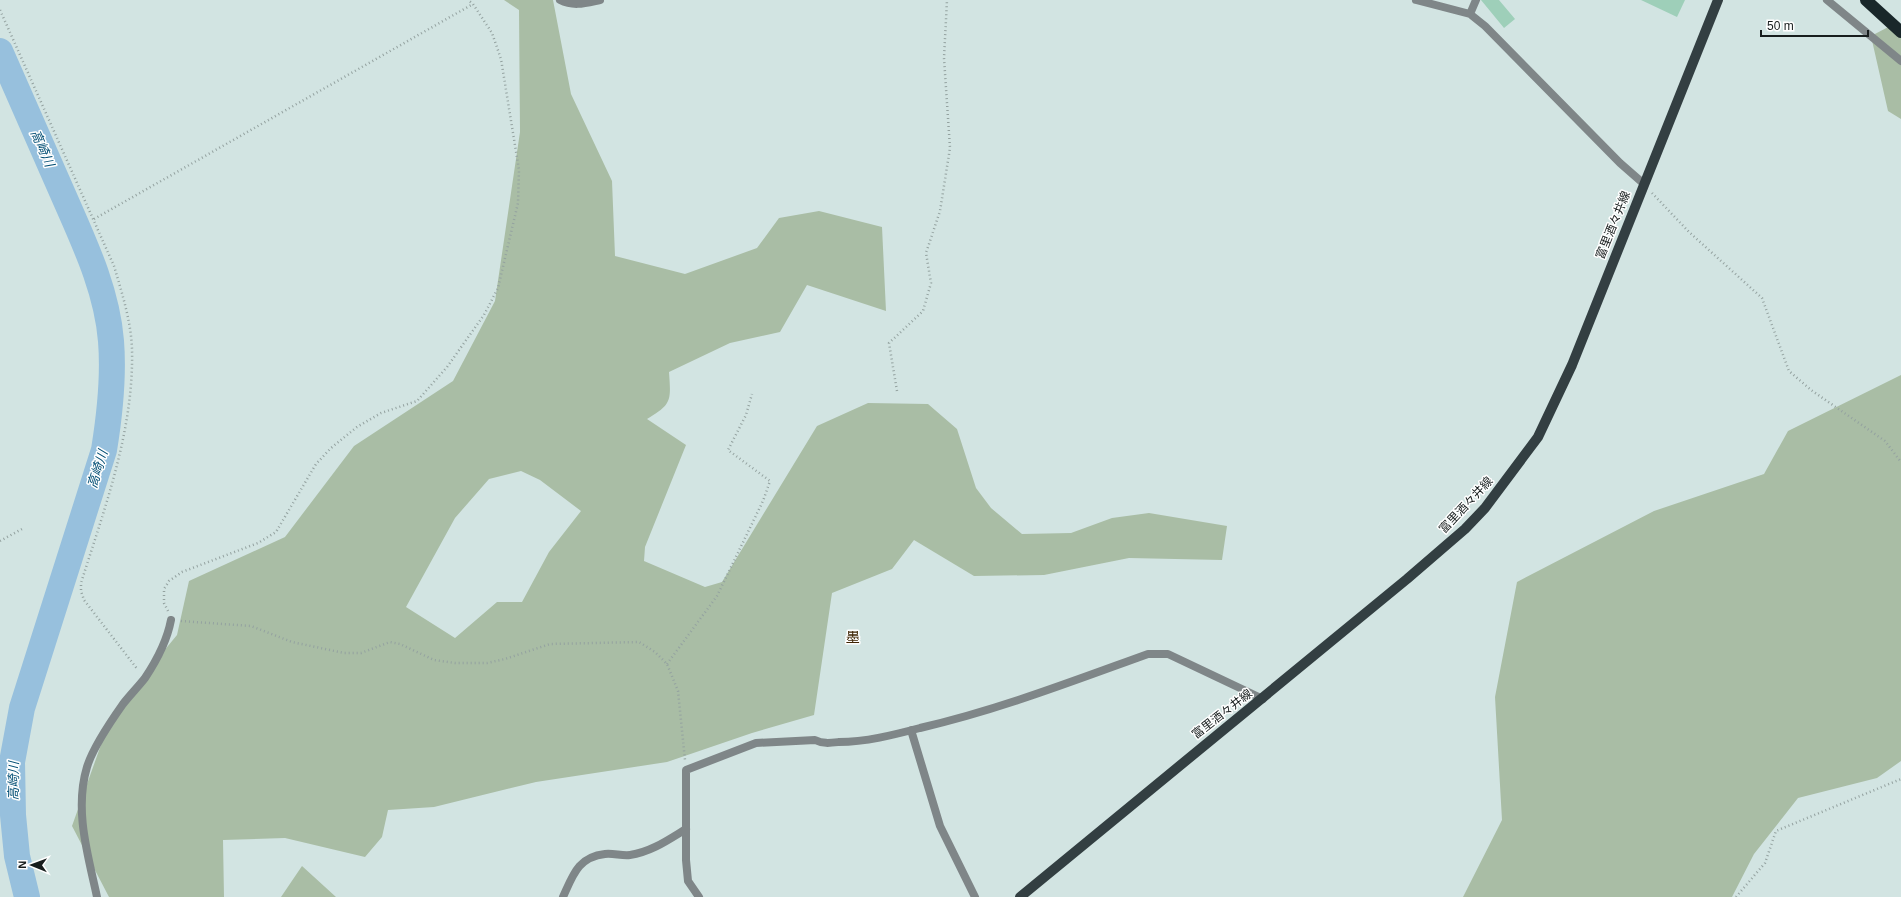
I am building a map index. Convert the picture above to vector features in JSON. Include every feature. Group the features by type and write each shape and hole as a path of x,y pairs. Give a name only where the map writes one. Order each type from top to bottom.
{"highway":[{"path":"1866,0 1901,32"}],"main road":[{"name":"富里酒々井線","path":"1020,897 1407,580 1465,529 1485,508 1514,471 1538,437 1572,365 1718,0"}],"street":[{"path":"560,0 569,4 580,4 600,0"},
{"path":"1416,0 1470,14 1485,26 1620,163 1644,184"},
{"path":"1470,14 1476,0"},
{"path":"1827,0 1901,61"},
{"path":"97,897 82,824 82,792 87,767 102,737 124,703 144,679 168,636 172,620"},
{"path":"699,897 688,881 686,860 686,770 756,743 815,740 820,743 849,742 876,738 951,721 1017,701 1148,654 1168,654 1263,699"},
{"path":"911,730 940,826 975,897"},
{"path":"563,897 573,874 583,860 604,854 630,855 657,847 686,829"}],"path":[{"path":"468,0 473,4 492,33 501,59 518,170 518,203 498,288 484,315 447,367 417,402 382,414 357,427 331,448 316,464 276,532 258,543 182,572 169,581 164,589 164,603 172,620 251,626 292,642 344,653 361,653 390,642 400,644 434,660 455,663 487,663 505,659 550,644 639,642 655,652 666,664 678,691 686,770"},
{"path":"897,391 889,343 923,312 931,283 926,253 940,211 950,148 944,58 947,0"},
{"path":"94,219 473,4"},
{"path":"0,10 114,266 126,307 132,348 131,400 124,439 81,582 81,592 84,600 144,679"},
{"path":"1644,184 1689,232 1762,298 1789,371 1811,390 1885,441 1901,462"},
{"path":"666,664 718,596 763,501 770,481 728,450 746,415 752,394"},
{"path":"0,541 22,530"},
{"path":"1736,897 1765,863 1776,832 1901,779"}],"green space":[{"path":"504,0 553,0 571,94 612,181 615,256 685,274 757,248 779,218 819,211 882,227 886,311 807,285 780,332 730,343 669,372 670,396 668,401 661,409 647,419 686,445 645,547 644,561 705,587 722,582 817,426 868,403 928,404 957,429 976,488 991,508 1022,534 1071,533 1112,518 1149,513 1227,526 1222,560 1129,558 1044,575 974,576 914,540 892,569 832,593 814,715 752,733 667,762 536,782 434,807 388,810 382,837 365,857 285,838 223,840 224,897 109,897 72,826 112,714 177,635 189,581 285,537 354,446 453,381 495,301 520,132 519,10","holes":["521,471 540,480 581,511 549,552 522,602 497,602 455,638 406,607 455,518 489,479"]},
{"path":"1896,23 1901,25 1901,119 1888,111 1871,36"},
{"path":"1901,375 1901,761 1877,778 1798,798 1754,854 1732,897 1463,897 1502,820 1495,697 1517,582 1654,511 1764,474 1788,431"},
{"path":"302,866 336,897 281,897"}],"building":[{"path":"1481,0 1499,0 1515,19 1504,28"},
{"path":"1641,0 1685,0 1677,17"}],"waterway":[{"name":"高崎川","path":"0,51 93,265 105,303 109,322 112,355 111,396 104,450 22,708 12,762 13,815 17,856 27,897"}],"district":[{"name":"墨","path":"853,637"}]}
